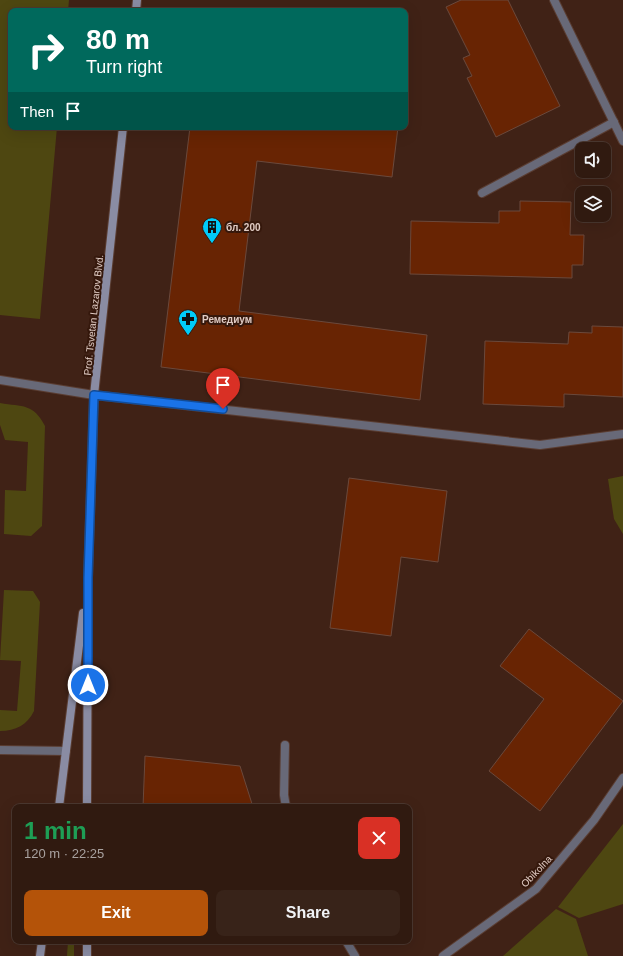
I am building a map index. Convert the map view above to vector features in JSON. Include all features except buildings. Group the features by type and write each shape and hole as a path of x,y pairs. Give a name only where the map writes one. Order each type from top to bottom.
{"main road":[{"name":"Prof. Tsvetan Lazarov Blvd.","path":"88,804 88,578 94,395 123,130"},
{"name":"Prof. Tsvetan Lazarov Blvd.","path":"59,804 88,578"},
{"path":"40,956 42,944"},
{"path":"87,944 87,956"}],"street":[{"path":"554,0 623,141"},
{"path":"482,193 614,122"},
{"path":"0,380 94,395 540,445 623,434"},
{"path":"285,745 284,795 286,804"},
{"path":"0,750 66,751"},
{"name":"Obikolna","path":"443,956 536,889 594,820 623,778"},
{"path":"348,944 355,956"}],"shaded area":[{"path":"0,0 69,0 68,8 8,8 8,130 57,130 40,319 0,315"},
{"path":"0,403 27,407 36,413 45,426 42,526 31,536 4,534 5,490 26,491 28,442 5,440 0,425"},
{"path":"623,476 623,534 614,519 608,479"},
{"path":"4,590 33,591 40,602 34,711 28,720 20,726 11,730 0,731 0,710 17,711 21,661 0,660"},
{"path":"623,824 623,904 579,918 558,907"},
{"path":"556,909 576,919 588,956 503,956"},
{"path":"68,944 74,944 74,956 67,956"}],"place":[{"name":"бл. 200","path":"212,244"},
{"name":"Ремедиум","path":"188,336"}],"route":[{"path":"88,685 88,578 94,395 223,409"}]}
